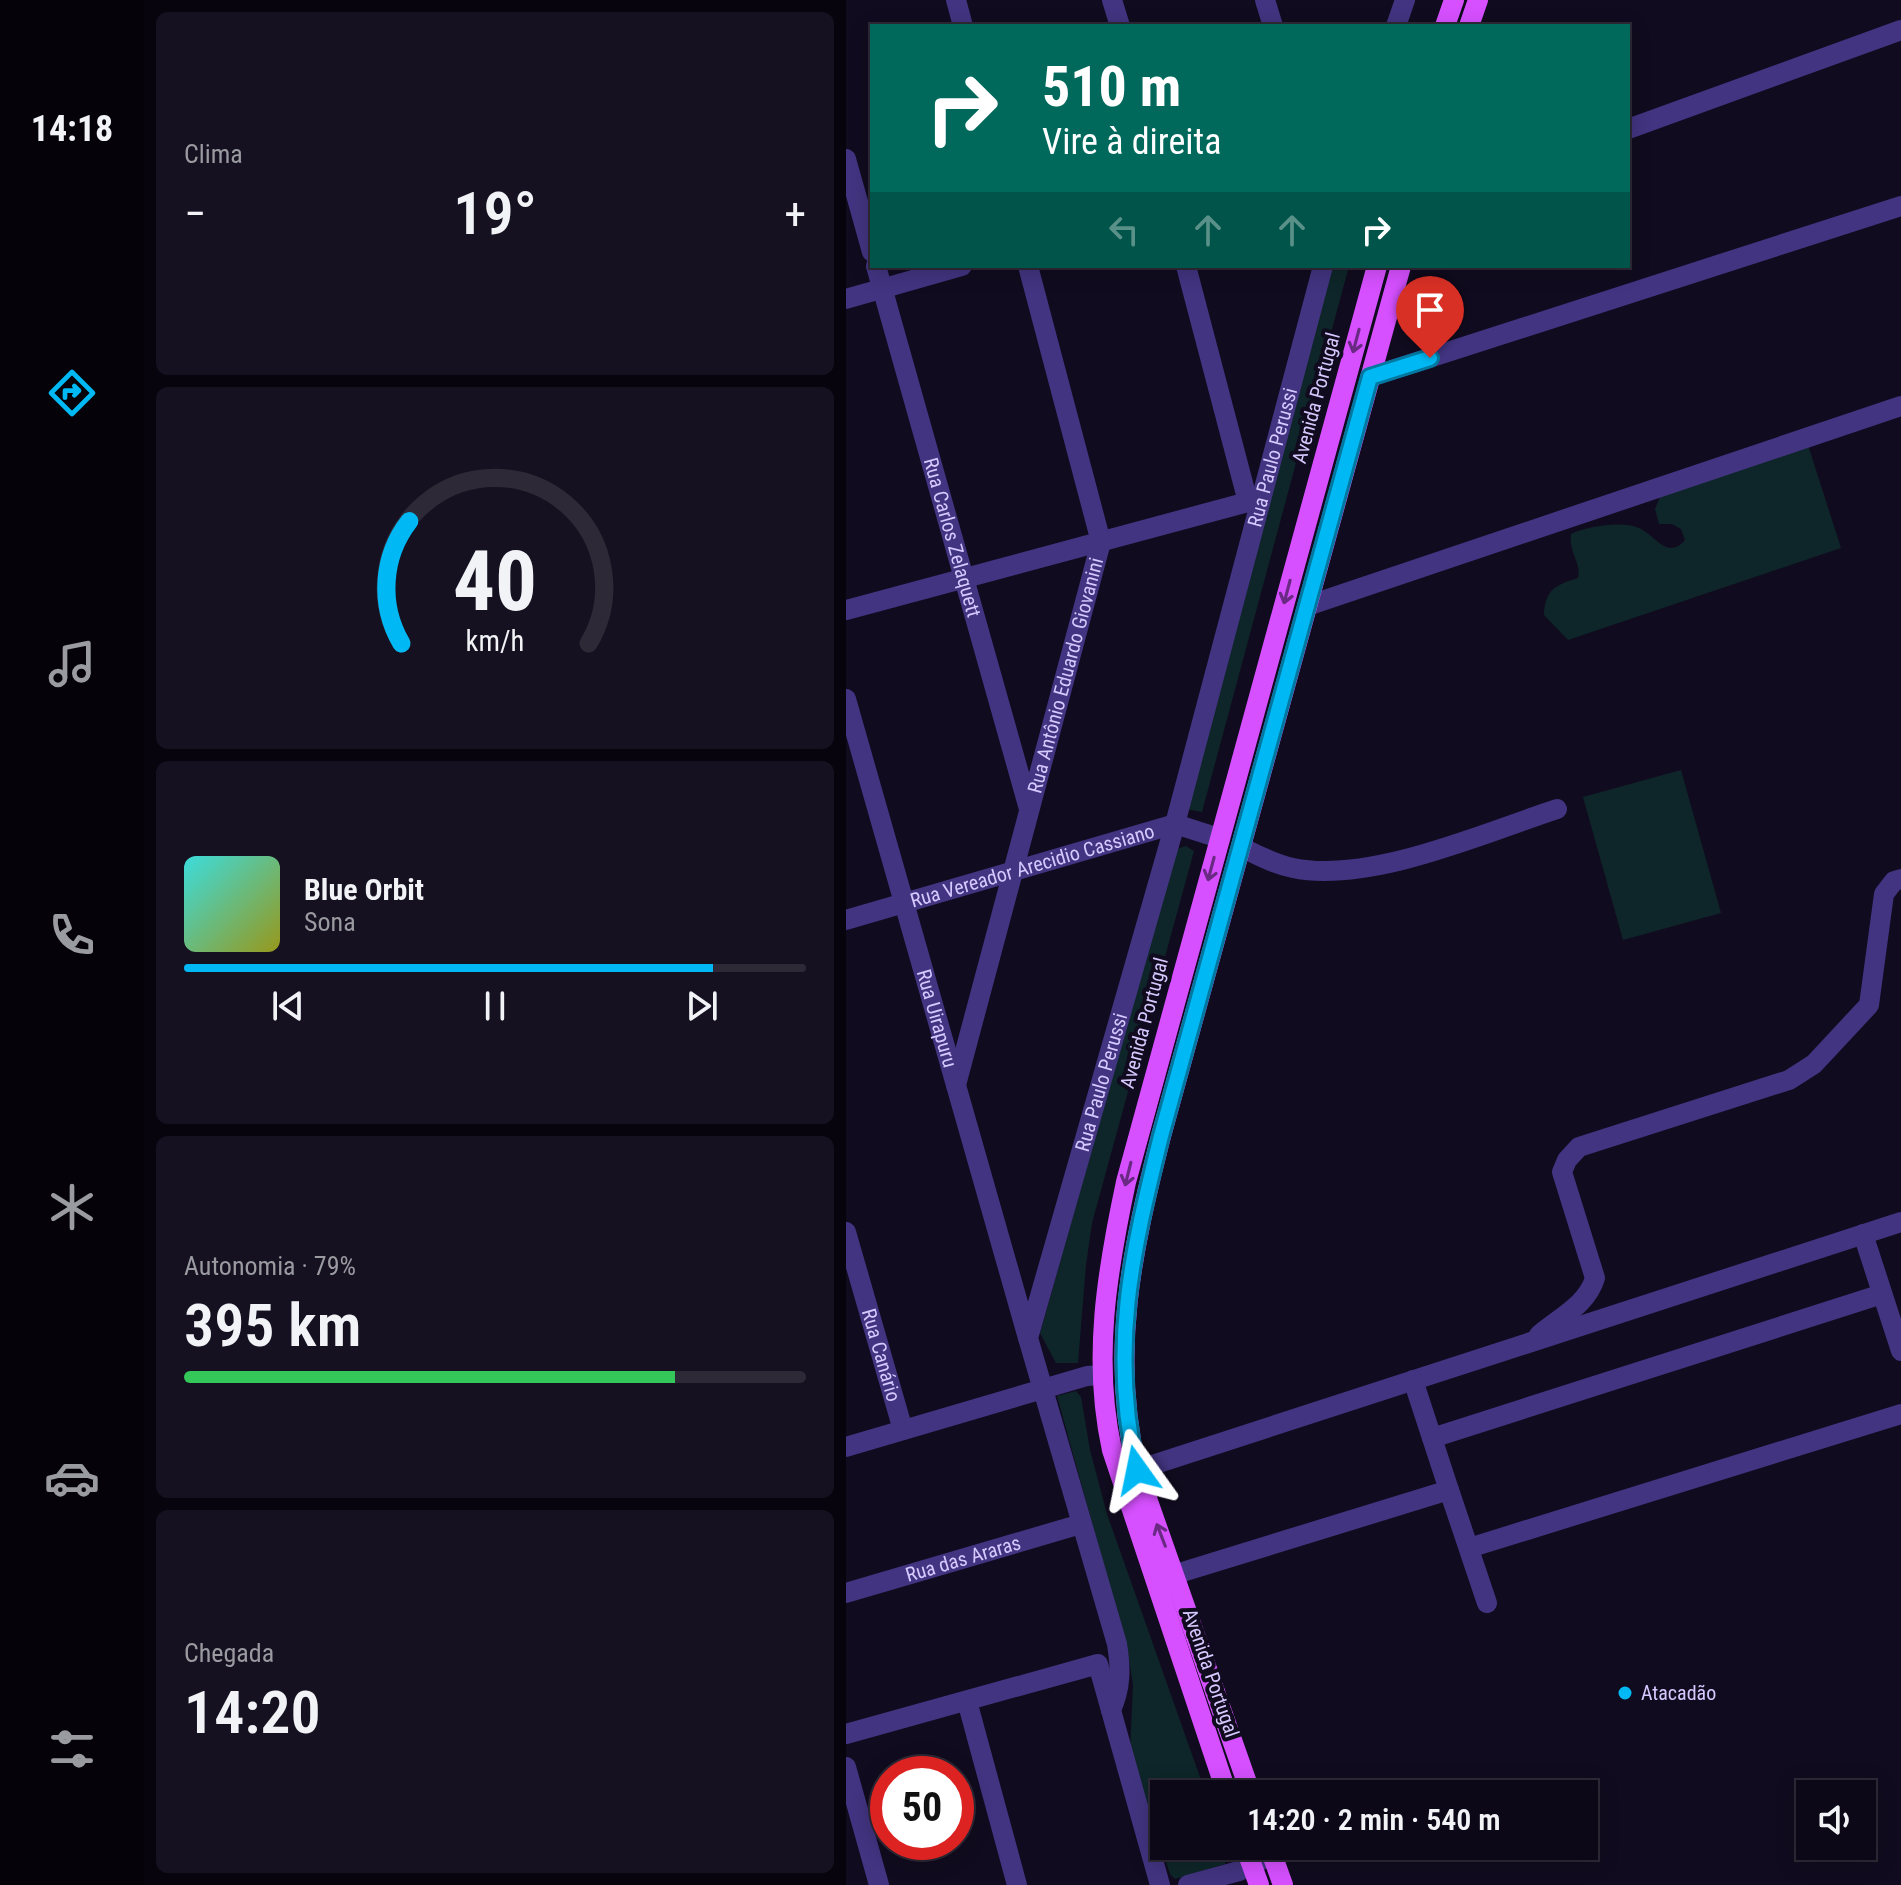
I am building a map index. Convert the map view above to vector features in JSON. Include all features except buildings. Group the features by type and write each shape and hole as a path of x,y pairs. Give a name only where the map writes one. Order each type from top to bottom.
{"main road":[{"path":"1446,24 1454,0"},
{"path":"1470,24 1478,0"},
{"name":"Avenida Portugal","path":"1222,1780 1124,1491 1106,1421 1101,1375 1106,1284 1126,1182 1376,268"},
{"path":"1246,1780 1137,1470 1130,1440 1123,1374 1124,1323 1136,1235 1161,1136 1400,268"},
{"path":"1154,1080 1175,1086"},
{"path":"1140,1130 1161,1136"},
{"path":"1274,1860 1283,1885"}],"street":[{"path":"956,0 962,24"},
{"path":"1112,0 1119,24"},
{"path":"1265,0 1272,24"},
{"path":"1397,24 1405,0"},
{"path":"1630,128 1901,30"},
{"path":"846,159 870,245"},
{"path":"1370,377 1901,206"},
{"name":"Rua Carlos Zelaquett","path":"877,268 1029,811"},
{"path":"846,299 955,268"},
{"name":"Rua Antônio Eduardo Giovanini","path":"956,1085 1101,542 1029,268"},
{"path":"846,610 1253,501 1187,268"},
{"name":"Rua Paulo Perussi","path":"1028,1338 1175,824 1253,501 1322,268"},
{"path":"1307,606 1901,406"},
{"name":"Rua Uirapuru","path":"846,699 1028,1338"},
{"path":"1241,847 1293,868 1328,871 1373,866 1557,809"},
{"name":"Rua Vereador Arecidio Cassiano","path":"846,920 1175,824 1219,838"},
{"path":"1530,1342 1580,1304 1591,1291 1595,1278 1562,1172 1567,1160 1579,1147 1789,1080 1814,1064 1869,1005 1884,894 1894,881 1901,879"},
{"path":"1137,1470 1901,1222"},
{"name":"Rua Canário","path":"846,1232 903,1430"},
{"path":"1863,1234 1901,1351"},
{"path":"1432,1438 1882,1294"},
{"path":"1028,1338 1117,1644 1120,1677 1118,1695 1111,1710"},
{"path":"846,1447 1087,1376 1101,1375"},
{"path":"1413,1380 1487,1603"},
{"path":"1469,1548 1901,1414"},
{"path":"1176,1574 1449,1490"},
{"name":"Rua das Araras","path":"846,1593 1081,1524"},
{"path":"846,1734 1098,1664 1160,1885"},
{"path":"967,1701 1017,1885"},
{"path":"846,1767 879,1885"},
{"path":"1188,1885 1252,1865"}],"green space":[{"path":"1330,268 1348,268 1202,812 1186,809"},
{"path":"1808,445 1841,548 1568,640 1544,615 1549,594 1563,583 1578,578 1571,534 1596,527 1634,526 1662,545 1679,546 1685,540 1681,529 1672,524 1659,524 1655,509 1660,497"},
{"path":"1681,770 1721,913 1623,940 1583,797"},
{"path":"1186,846 1194,851 1092,1223 1078,1363 1056,1363 1040,1333 1177,849"},
{"path":"1076,1391 1081,1397 1090,1450 1107,1514 1201,1780 1150,1780 1150,1812 1130,1751 1133,1685 1128,1653 1057,1396"},
{"path":"1165,1860 1225,1860 1225,1864 1175,1879"}],"place":[{"name":"Atacadão","path":"1625,1693"}],"route":[{"path":"1137,1470 1130,1440 1123,1374 1124,1323 1139,1223 1161,1136 1370,377 1430,358"}]}
